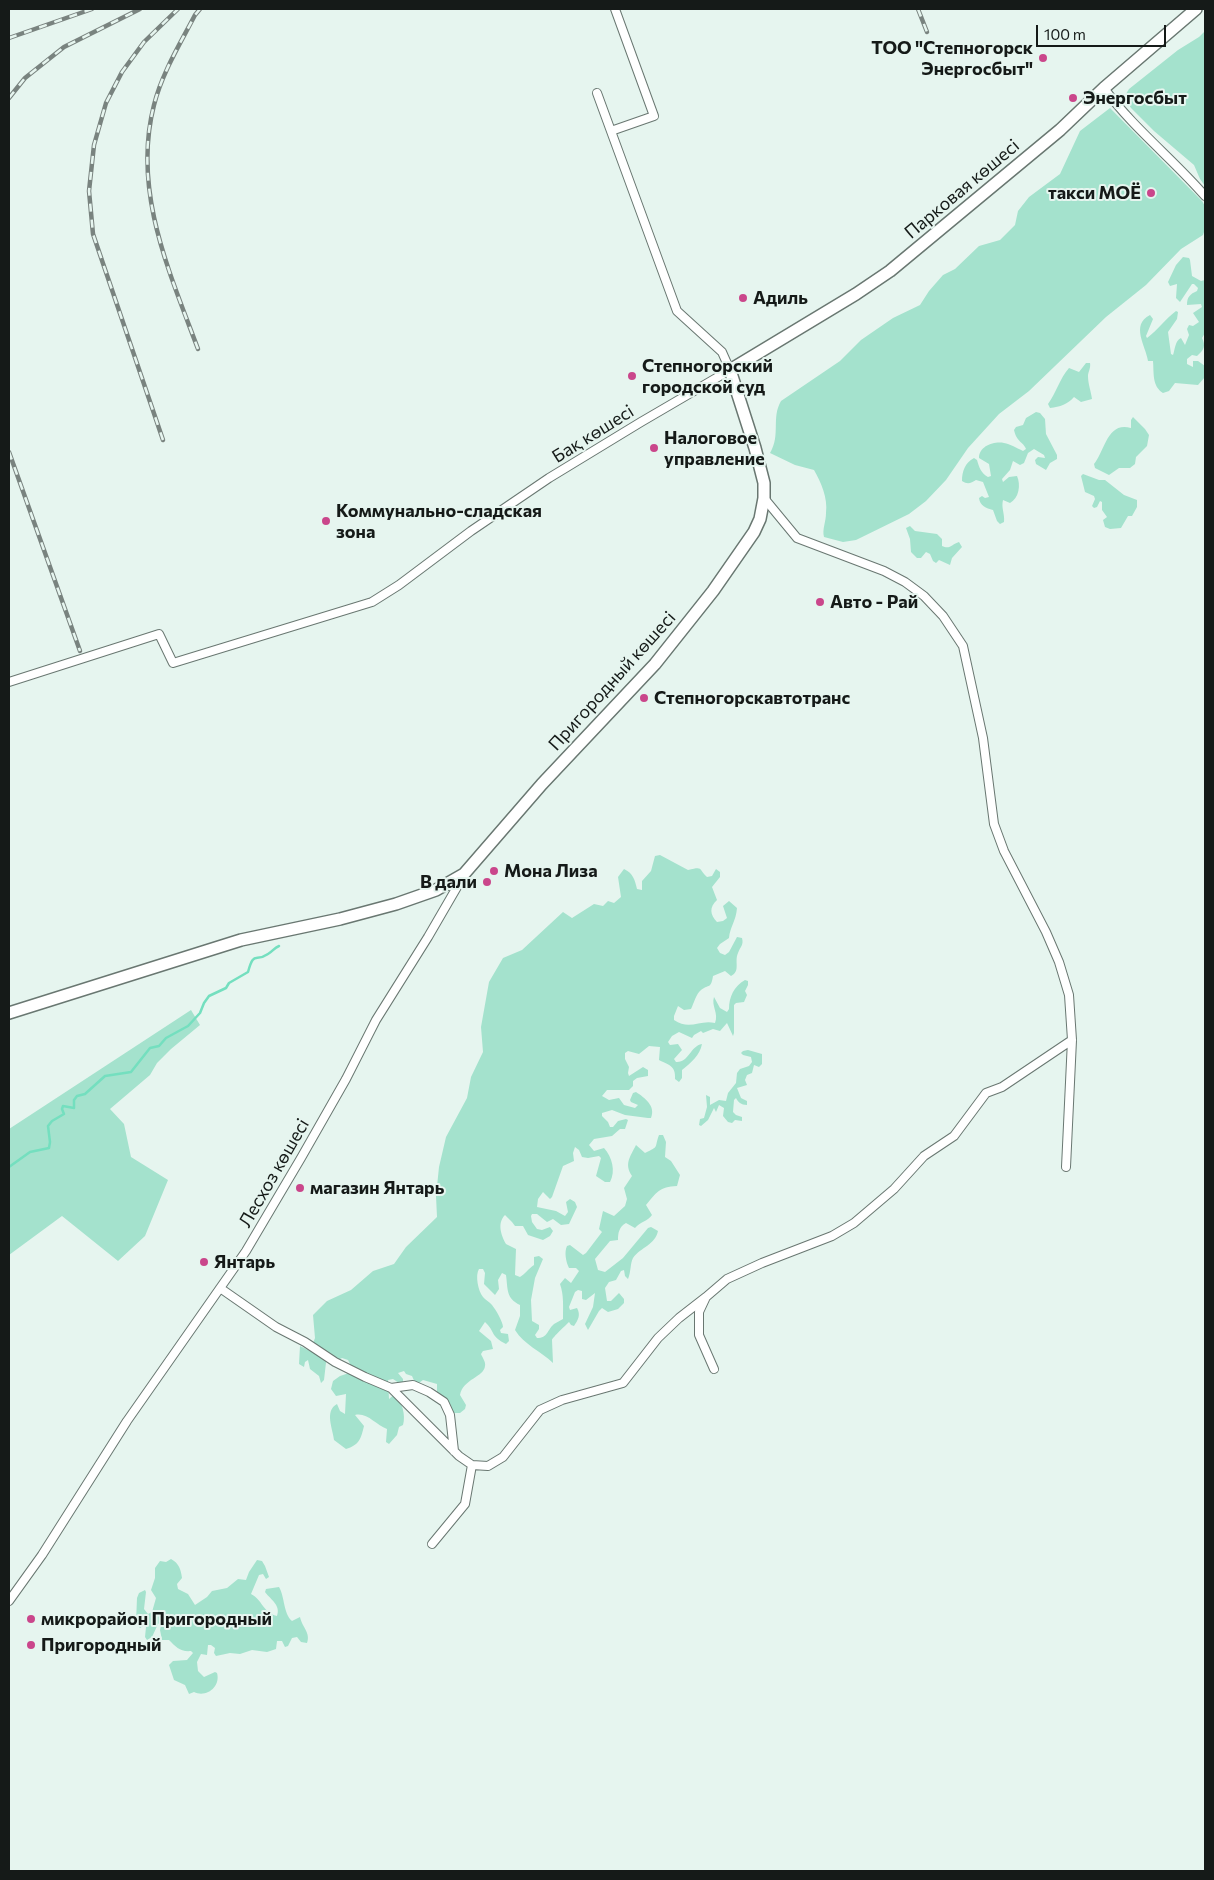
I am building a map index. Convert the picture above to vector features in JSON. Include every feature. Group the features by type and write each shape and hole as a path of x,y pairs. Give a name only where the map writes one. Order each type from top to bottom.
{"street":[{"path":"611,131 654,116 615,9"},
{"name":"Парковая көшесі","path":"730,370 856,294 890,271 1053,136 1104,88 1196,9"},
{"path":"1104,88 1132,121 1180,168 1205,196"},
{"path":"597,92 676,311 722,352 730,370"},
{"name":"Бақ көшесі","path":"9,682 159,634 173,663 372,602 399,585 471,531 549,478 730,370"},
{"name":"Пригородный көшесі","path":"9,1013 241,940 340,919 396,904 436,890 464,874 542,784 636,685 683,630 754,532 760,519 764,498 764,483 730,370"},
{"path":"764,498 796,538 884,571 924,596 943,616 963,646 984,738 994,824 1004,851 1042,923 1059,962 1069,995 1072,1040 1066,1167"},
{"name":"Лесхоз көшесі","path":"9,1601 42,1555 127,1421 246,1251 301,1158 376,1020 428,937 464,874"},
{"path":"220,1288 276,1327 305,1342 335,1362 392,1388 454,1451 472,1465 488,1466 503,1457 540,1410 562,1400 623,1383 658,1338 679,1318 727,1279 762,1263 832,1236 854,1223 894,1189 924,1156 954,1136 986,1093 1002,1087 1072,1040"},
{"path":"706,1297 699,1312 698,1335 714,1369"},
{"path":"392,1388 413,1385 429,1392 444,1402 450,1415 454,1451"},
{"path":"432,1544 465,1504 472,1465"}],"green space":[{"path":"1205,31 1205,186 1194,165 1154,131 1131,108 1124,97 1129,89"},
{"path":"1110,108 1202,201 1205,206 1205,229 1203,235 1181,249 1146,285 1106,317 1029,391 999,414 968,448 946,480 926,501 909,514 856,540 843,542 824,537 826,502 814,470 795,465 770,453 775,440 778,407 781,401 840,361 861,340 893,318 920,305 943,275 955,269 979,246 1000,240 1015,225 1018,211 1029,197 1060,174 1080,131"},
{"path":"1183,257 1190,260 1192,276 1201,281 1205,280 1205,333 1202,338 1204,348 1197,356 1192,355 1187,359 1187,364 1193,367 1193,361 1198,361 1205,366 1205,377 1198,385 1175,383 1169,391 1163,393 1155,383 1153,361 1148,361 1140,330 1144,319 1150,315 1153,319 1146,336 1147,338 1172,314 1176,311 1178,312 1177,319 1168,332 1171,354 1173,355 1179,339 1181,338 1185,345 1189,335 1187,329 1189,325 1193,326 1199,322 1193,313 1202,307 1201,304 1187,305 1189,296 1197,291 1198,288 1192,284 1180,302 1176,298 1177,284 1170,286 1168,282 1176,265"},
{"path":"1086,363 1090,363 1088,379 1092,399 1081,402 1074,397 1064,405 1050,408 1048,404 1069,368 1079,372"},
{"path":"1036,412 1040,413 1045,419 1046,434 1057,455 1057,459 1050,463 1046,470 1036,464 1035,460 1038,457 1045,458 1044,455 1034,449 1028,453 1024,463 1020,465 1013,461 1010,470 1002,479 1003,482 1009,477 1017,476 1019,483 1018,491 1010,503 1003,500 1004,522 1000,524 993,510 984,506 980,501 979,498 982,496 985,498 989,497 983,482 976,480 968,483 962,481 963,471 968,462 974,458 984,474 988,477 991,476 989,464 979,458 984,447 988,445 1004,443 1023,451 1026,449 1014,430 1016,427 1023,425 1026,418"},
{"path":"1133,417 1149,435 1147,446 1136,457 1135,464 1130,468 1119,468 1109,475 1095,468 1094,464 1108,438 1117,429 1123,427 1131,428"},
{"path":"1083,474 1099,480 1105,480 1124,495 1137,500 1137,507 1132,516 1128,516 1121,528 1110,529 1105,527 1103,520 1107,517 1102,510 1102,502 1100,501 1097,507 1094,508 1092,506 1095,499 1094,496 1085,492 1081,476"},
{"path":"910,526 915,531 937,534 942,539 942,546 949,547 959,542 962,547 952,558 950,565 939,560 936,563 930,554 926,552 921,558 917,558 911,552 910,539 906,528"},
{"path":"660,855 688,870 700,869 707,877 712,876 716,869 720,872 720,877 712,887 717,900 711,911 717,922 727,918 723,906 729,901 737,908 729,938 717,948 720,953 725,955 729,952 737,937 742,938 742,944 737,956 736,972 731,976 725,971 713,976 710,985 698,994 691,1009 684,1010 678,1006 674,1016 674,1020 685,1025 705,1022 715,1023 714,997 720,1008 727,1012 735,989 741,982 748,981 745,991 747,995 744,1002 734,1005 733,1036 727,1023 720,1031 713,1029 703,1033 701,1031 692,1038 679,1032 672,1036 668,1042 670,1045 678,1044 682,1050 674,1059 676,1062 684,1060 698,1045 702,1044 692,1062 682,1070 682,1078 679,1082 675,1079 671,1066 659,1060 660,1047 649,1046 639,1054 628,1051 625,1053 625,1059 629,1067 629,1076 643,1067 648,1070 648,1076 637,1078 633,1081 633,1086 629,1090 607,1090 602,1096 609,1100 619,1098 624,1105 635,1108 638,1105 630,1100 633,1093 636,1092 649,1103 652,1114 651,1118 648,1118 625,1115 612,1110 602,1113 610,1127 613,1127 618,1121 628,1120 625,1129 620,1129 612,1136 594,1139 589,1145 594,1151 604,1148 609,1156 613,1169 610,1182 605,1182 596,1176 601,1158 599,1156 582,1157 579,1150 575,1147 573,1153 574,1161 563,1166 552,1197 550,1199 543,1192 538,1199 537,1207 556,1211 565,1216 568,1212 566,1202 570,1199 575,1202 577,1207 569,1224 561,1225 553,1219 547,1222 537,1214 532,1214 532,1222 537,1229 542,1230 550,1227 553,1231 550,1236 543,1240 528,1235 523,1226 515,1226 505,1215 500,1225 506,1244 516,1249 515,1275 520,1277 534,1265 534,1257 539,1256 543,1259 535,1278 531,1300 532,1321 539,1325 535,1335 537,1338 541,1338 554,1324 563,1319 563,1297 560,1284 565,1278 571,1283 579,1271 576,1268 569,1268 566,1257 567,1246 570,1245 583,1255 586,1253 602,1232 599,1229 603,1211 614,1216 625,1206 627,1199 624,1188 632,1176 628,1164 636,1145 645,1153 655,1148 659,1135 663,1135 666,1142 665,1157 671,1161 680,1175 677,1186 662,1189 656,1194 646,1205 652,1215 635,1228 626,1223 622,1226 619,1230 618,1240 610,1241 595,1259 598,1270 605,1272 623,1258 648,1228 651,1227 658,1231 654,1240 633,1258 628,1279 625,1276 624,1270 621,1271 616,1280 609,1282 605,1288 607,1301 611,1301 619,1293 624,1299 624,1303 618,1309 608,1312 602,1308 588,1330 585,1324 593,1307 595,1293 586,1300 582,1299 582,1291 578,1290 575,1292 569,1307 570,1310 577,1308 579,1313 577,1322 574,1326 569,1322 552,1340 553,1363 523,1340 515,1330 520,1316 520,1305 510,1296 506,1275 502,1273 498,1280 499,1289 495,1295 484,1284 485,1273 483,1269 479,1269 477,1279 480,1291 501,1319 503,1327 500,1330 501,1333 508,1334 509,1341 506,1344 497,1338 485,1322 479,1331 491,1341 493,1349 483,1351 481,1354 485,1363 484,1370 465,1385 462,1390 460,1395 466,1405 465,1409 460,1413 453,1413 437,1392 437,1384 423,1380 416,1385 412,1376 404,1371 398,1373 403,1379 403,1383 393,1379 388,1380 389,1399 395,1394 404,1413 403,1425 399,1427 397,1435 389,1444 386,1442 387,1429 364,1415 355,1415 364,1426 363,1431 357,1443 346,1449 334,1440 330,1416 333,1407 337,1404 340,1411 345,1414 346,1394 336,1396 331,1389 333,1381 349,1373 351,1366 348,1360 342,1358 336,1361 332,1358 331,1353 327,1354 324,1380 321,1383 319,1376 310,1369 308,1360 305,1362 304,1367 299,1364 300,1346 310,1351 315,1338 313,1315 327,1301 351,1290 373,1271 394,1264 406,1247 437,1217 436,1196 439,1167 446,1137 467,1098 471,1077 483,1052 481,1027 489,982 503,958 522,950 563,912 572,918 594,904 603,906 608,901 614,903 621,897 618,877 624,869 633,877 637,889 642,890 642,881 651,871 655,856"},
{"path":"191,1010 200,1025 157,1063 150,1075 110,1109 124,1124 131,1157 168,1180 145,1236 118,1261 62,1216 9,1255 9,1129"},
{"path":"748,1050 762,1054 762,1064 759,1067 754,1065 752,1073 747,1075 745,1080 747,1085 737,1088 741,1098 747,1101 747,1105 745,1105 736,1098 734,1100 733,1112 742,1117 742,1121 728,1122 723,1116 724,1108 719,1105 716,1112 714,1108 708,1120 701,1126 699,1125 700,1119 704,1118 707,1107 706,1095 710,1097 710,1105 719,1100 726,1101 728,1093 736,1083 737,1073 752,1062 751,1057 741,1053"},
{"path":"171,1559 178,1565 181,1572 182,1578 177,1584 178,1589 188,1594 195,1605 212,1591 227,1588 238,1579 246,1580 257,1560 262,1561 269,1577 266,1579 263,1574 259,1575 251,1594 258,1599 268,1612 277,1616 277,1606 265,1592 266,1589 279,1587 289,1618 292,1621 300,1617 308,1636 307,1643 301,1642 297,1637 292,1638 288,1646 285,1647 282,1641 277,1641 276,1649 267,1652 252,1650 240,1654 230,1653 216,1656 214,1653 215,1648 208,1645 207,1655 201,1654 197,1662 198,1671 204,1677 215,1672 217,1673 217,1683 212,1690 203,1694 194,1692 189,1694 185,1685 174,1680 169,1665 173,1661 187,1660 193,1653 178,1648 169,1640 162,1640 160,1630 162,1621 158,1624 152,1637 147,1640 145,1637 145,1625 140,1628 136,1623 139,1593 145,1590 144,1609 148,1614 152,1612 156,1598 151,1590 155,1578 155,1568 160,1561 166,1562"}],"waterway":[{"path":"9,1167 30,1152 49,1148 48,1126 52,1121 64,1114 63,1106 74,1108 74,1100 77,1096 85,1094 105,1076 131,1072 150,1048 159,1046 166,1038 188,1026 200,1013 209,996 226,988 229,983 248,972 255,958 264,956 279,946"}],"railway":[{"path":"9,38 92,9"},
{"path":"9,98 25,78 64,47 140,9"},
{"path":"163,440 93,234 89,191 94,145 106,103 122,72 144,42 178,9"},
{"path":"198,349 176,290 157,230 151,199 148,137 157,93 172,59 200,9"},
{"path":"918,9 927,32"},
{"path":"9,452 80,651"}],"place":[{"name":"ТОО \"Степногорск Энергосбыт\"","path":"1043,58"},
{"name":"Энергосбыт","path":"1073,98"},
{"name":"такси МОЁ","path":"1151,193"},
{"name":"Адиль","path":"743,298"},
{"name":"Степногорский городской суд","path":"632,376"},
{"name":"Налоговое управление","path":"654,448"},
{"name":"Коммунально-сладская зона","path":"326,521"},
{"name":"Авто - Рай","path":"820,602"},
{"name":"Степногорскавтотранс","path":"644,698"},
{"name":"Мона Лиза","path":"494,871"},
{"name":"В дали","path":"487,882"},
{"name":"магазин Янтарь","path":"300,1188"},
{"name":"Янтарь","path":"204,1262"},
{"name":"микрорайон Пригородный","path":"31,1619"},
{"name":"Пригородный","path":"31,1645"}]}
